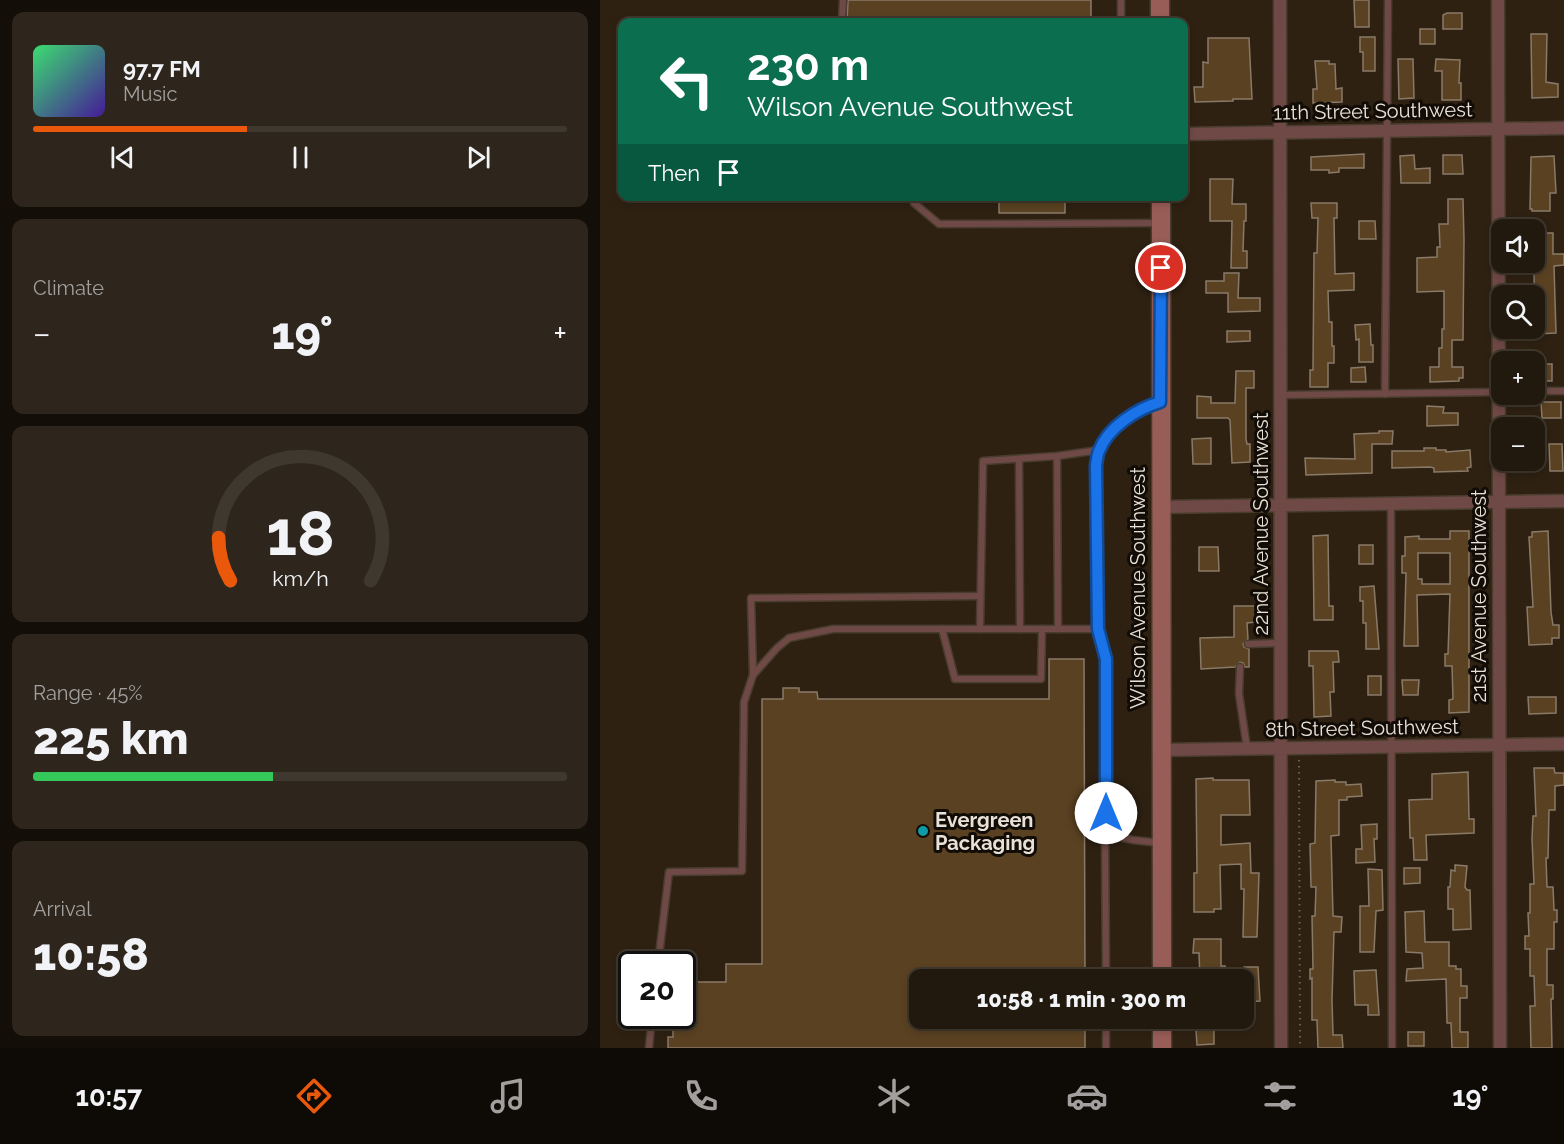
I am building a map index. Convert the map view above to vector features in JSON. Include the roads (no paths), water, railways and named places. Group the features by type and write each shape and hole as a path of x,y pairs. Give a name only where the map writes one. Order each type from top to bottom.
{"main road":[{"path":"1160,0 1160,18"},
{"name":"Wilson Avenue Southwest","path":"1161,201 1162,969"},
{"path":"1162,1029 1162,1048"}],"street":[{"name":"22nd Avenue Southwest","path":"1280,0 1281,1048"},
{"name":"21st Avenue Southwest","path":"1498,0 1500,351"},
{"name":"11th Street Southwest","path":"1188,134 1564,128"},
{"name":"21st Avenue Southwest","path":"1500,405 1500,1048"},
{"path":"1161,507 1564,501"},
{"name":"8th Street Southwest","path":"1161,750 1564,744"}],"lane":[{"path":"843,0 843,18"},
{"path":"1120,0 1121,18"},
{"path":"1386,394 1388,0"},
{"path":"913,201 939,224 1161,223"},
{"path":"1545,392 1564,391"},
{"path":"1280,395 1491,392"},
{"path":"1106,969 1106,659 1098,629 1096,465 1099,450 1113,429 1145,406 1160,402"},
{"path":"980,629 983,461 1019,460 1099,450"},
{"path":"1057,456 1058,629"},
{"path":"1019,460 1020,629"},
{"path":"1391,503 1392,1048"},
{"path":"660,951 669,872 742,871 744,702 753,675 751,598 980,596"},
{"path":"753,675 789,638 833,629 1098,629"},
{"path":"942,629 955,679 1041,679 1042,629"},
{"path":"1248,644 1280,643"},
{"path":"1240,667 1239,694 1247,749"},
{"path":"1106,834 1161,843"},
{"path":"650,1048 651,1029"},
{"path":"1106,1029 1106,1048"}],"place":[{"name":"Evergreen Packaging","path":"923,831"}]}
